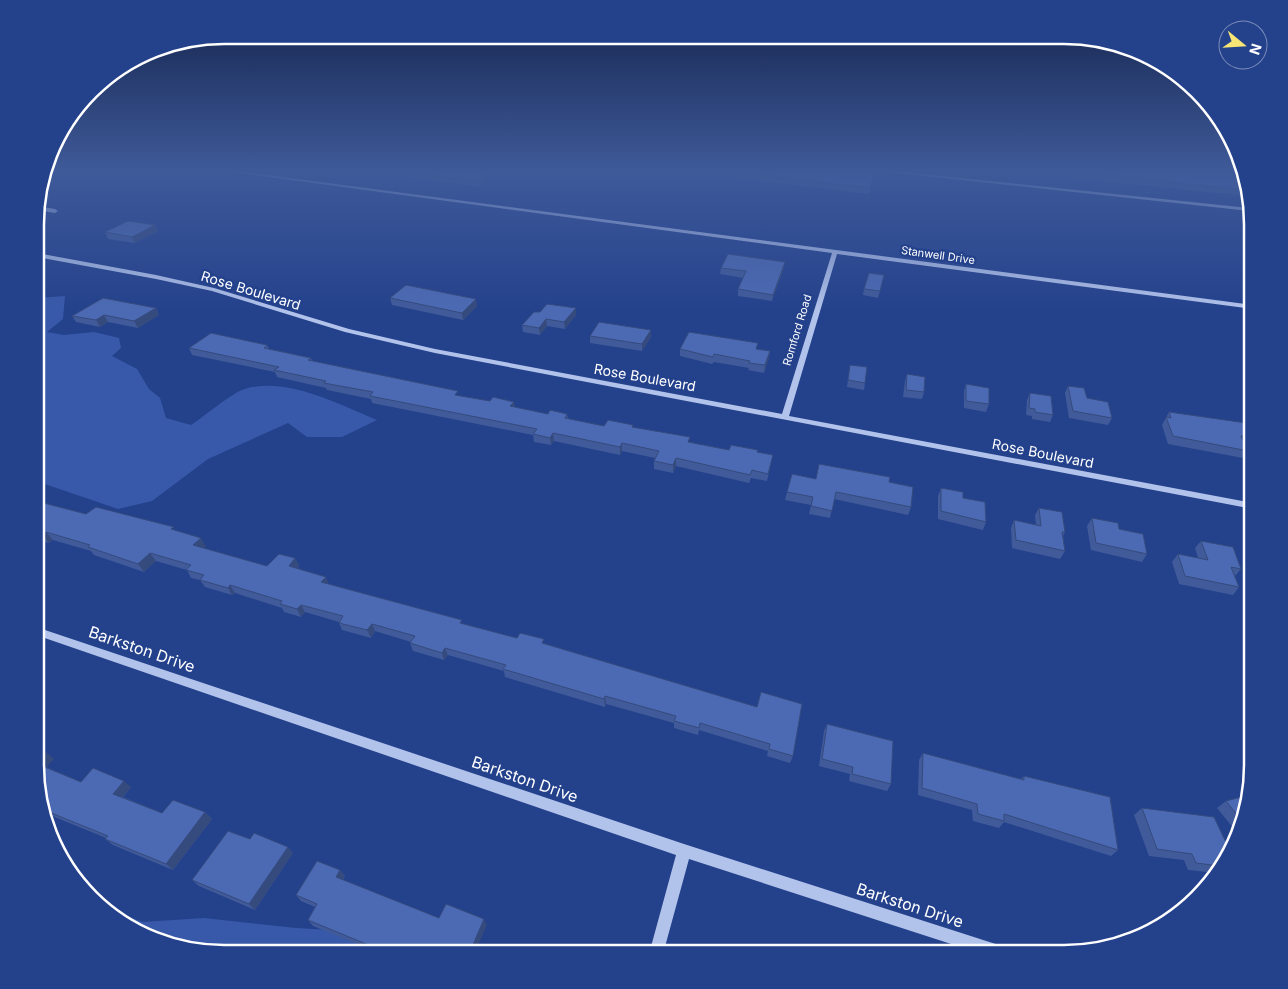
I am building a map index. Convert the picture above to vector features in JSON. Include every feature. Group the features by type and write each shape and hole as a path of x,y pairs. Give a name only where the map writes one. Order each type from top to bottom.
{"street":[{"name":"Stanwell Drive","path":"581,218 1244,306"},
{"name":"Romford Road","path":"785,416 835,252"},
{"name":"Rose Boulevard","path":"44,257 156,277 214,290 347,331 435,351 1244,504"},
{"name":"Barkston Drive","path":"44,634 684,851 977,945"},
{"path":"658,945 684,851"}],"shaded area":[{"path":"65,296 63,319 47,332 64,335 94,332 119,338 121,348 112,356 137,369 149,389 160,398 166,418 191,425 242,390 258,386 275,386 311,393 377,420 342,437 307,437 288,423 208,459 152,501 118,509 44,484 44,297"},
{"path":"124,915 143,922 204,918 296,928 384,933 393,945 212,945 166,936 144,927"}],"building":[{"path":"128,221 155,225 132,237 105,232"},
{"path":"728,254 785,262 773,295 738,289 746,271 721,268"},
{"path":"869,273 884,275 880,291 864,289"},
{"path":"406,285 476,299 462,313 390,298"},
{"path":"103,298 156,308 134,321 104,315 96,320 72,316"},
{"path":"547,304 576,308 564,322 546,319 539,328 522,325 534,312 540,312"},
{"path":"599,322 651,330 642,344 590,336"},
{"path":"689,332 758,343 756,349 770,351 765,365 714,354 713,357 680,349"},
{"path":"211,333 267,345 264,348 311,358 308,360 458,391 455,395 490,401 493,397 514,402 510,406 548,414 550,410 567,414 565,418 604,426 608,420 633,425 632,427 690,437 688,442 729,450 731,445 773,455 768,474 752,470 750,475 676,458 673,465 654,461 659,451 622,443 620,447 553,433 550,438 533,434 537,429 370,396 373,392 324,383 326,381 274,370 279,367 189,348"},
{"path":"850,365 867,367 865,383 848,380"},
{"path":"907,374 925,377 924,392 906,390"},
{"path":"966,384 989,388 989,404 966,401"},
{"path":"1068,386 1084,388 1087,398 1108,402 1112,418 1073,411"},
{"path":"1030,393 1051,396 1053,415 1035,412 1035,409 1029,408"},
{"path":"1169,412 1244,423 1244,436 1241,436 1244,442 1244,450 1173,436 1166,417 1171,418"},
{"path":"819,464 890,477 889,482 913,487 911,507 836,492 832,511 811,506 813,497 787,492 792,474 816,479"},
{"path":"941,488 963,492 963,498 985,502 986,522 941,511"},
{"path":"44,503 86,514 96,507 174,527 171,529 201,538 193,545 267,566 279,554 295,558 289,566 326,577 321,582 462,620 460,623 517,638 520,633 544,639 542,643 757,707 761,692 802,704 793,756 769,749 770,744 700,723 699,728 674,721 676,716 605,696 604,699 503,669 506,665 445,648 442,653 410,643 415,636 372,624 367,630 339,623 343,616 301,605 297,609 280,604 282,601 230,585 228,588 200,580 204,575 186,570 191,565 150,553 138,564 88,547 90,545 46,532 44,534"},
{"path":"1039,508 1062,512 1065,532 1062,532 1065,551 1016,540 1014,520 1041,526"},
{"path":"1092,518 1118,523 1119,529 1143,534 1147,554 1096,543"},
{"path":"1201,541 1233,547 1241,569 1231,567 1239,587 1185,576 1178,554 1208,560"},
{"path":"827,724 893,741 891,784 852,774 853,767 822,759"},
{"path":"923,753 1024,780 1024,776 1110,797 1118,850 1004,814 1004,821 978,814 977,804 922,788"},
{"path":"44,767 81,782 93,768 124,781 113,794 162,813 173,800 205,812 166,864 105,839 108,836 50,812 45,788"},
{"path":"1242,797 1237,815 1226,801"},
{"path":"1142,808 1214,817 1227,844 1214,865 1196,863 1192,854 1157,849"},
{"path":"228,831 250,839 254,833 288,847 249,904 192,880"},
{"path":"317,861 340,870 336,877 439,918 446,904 484,919 473,945 368,945 308,920 317,904 296,895"}]}
